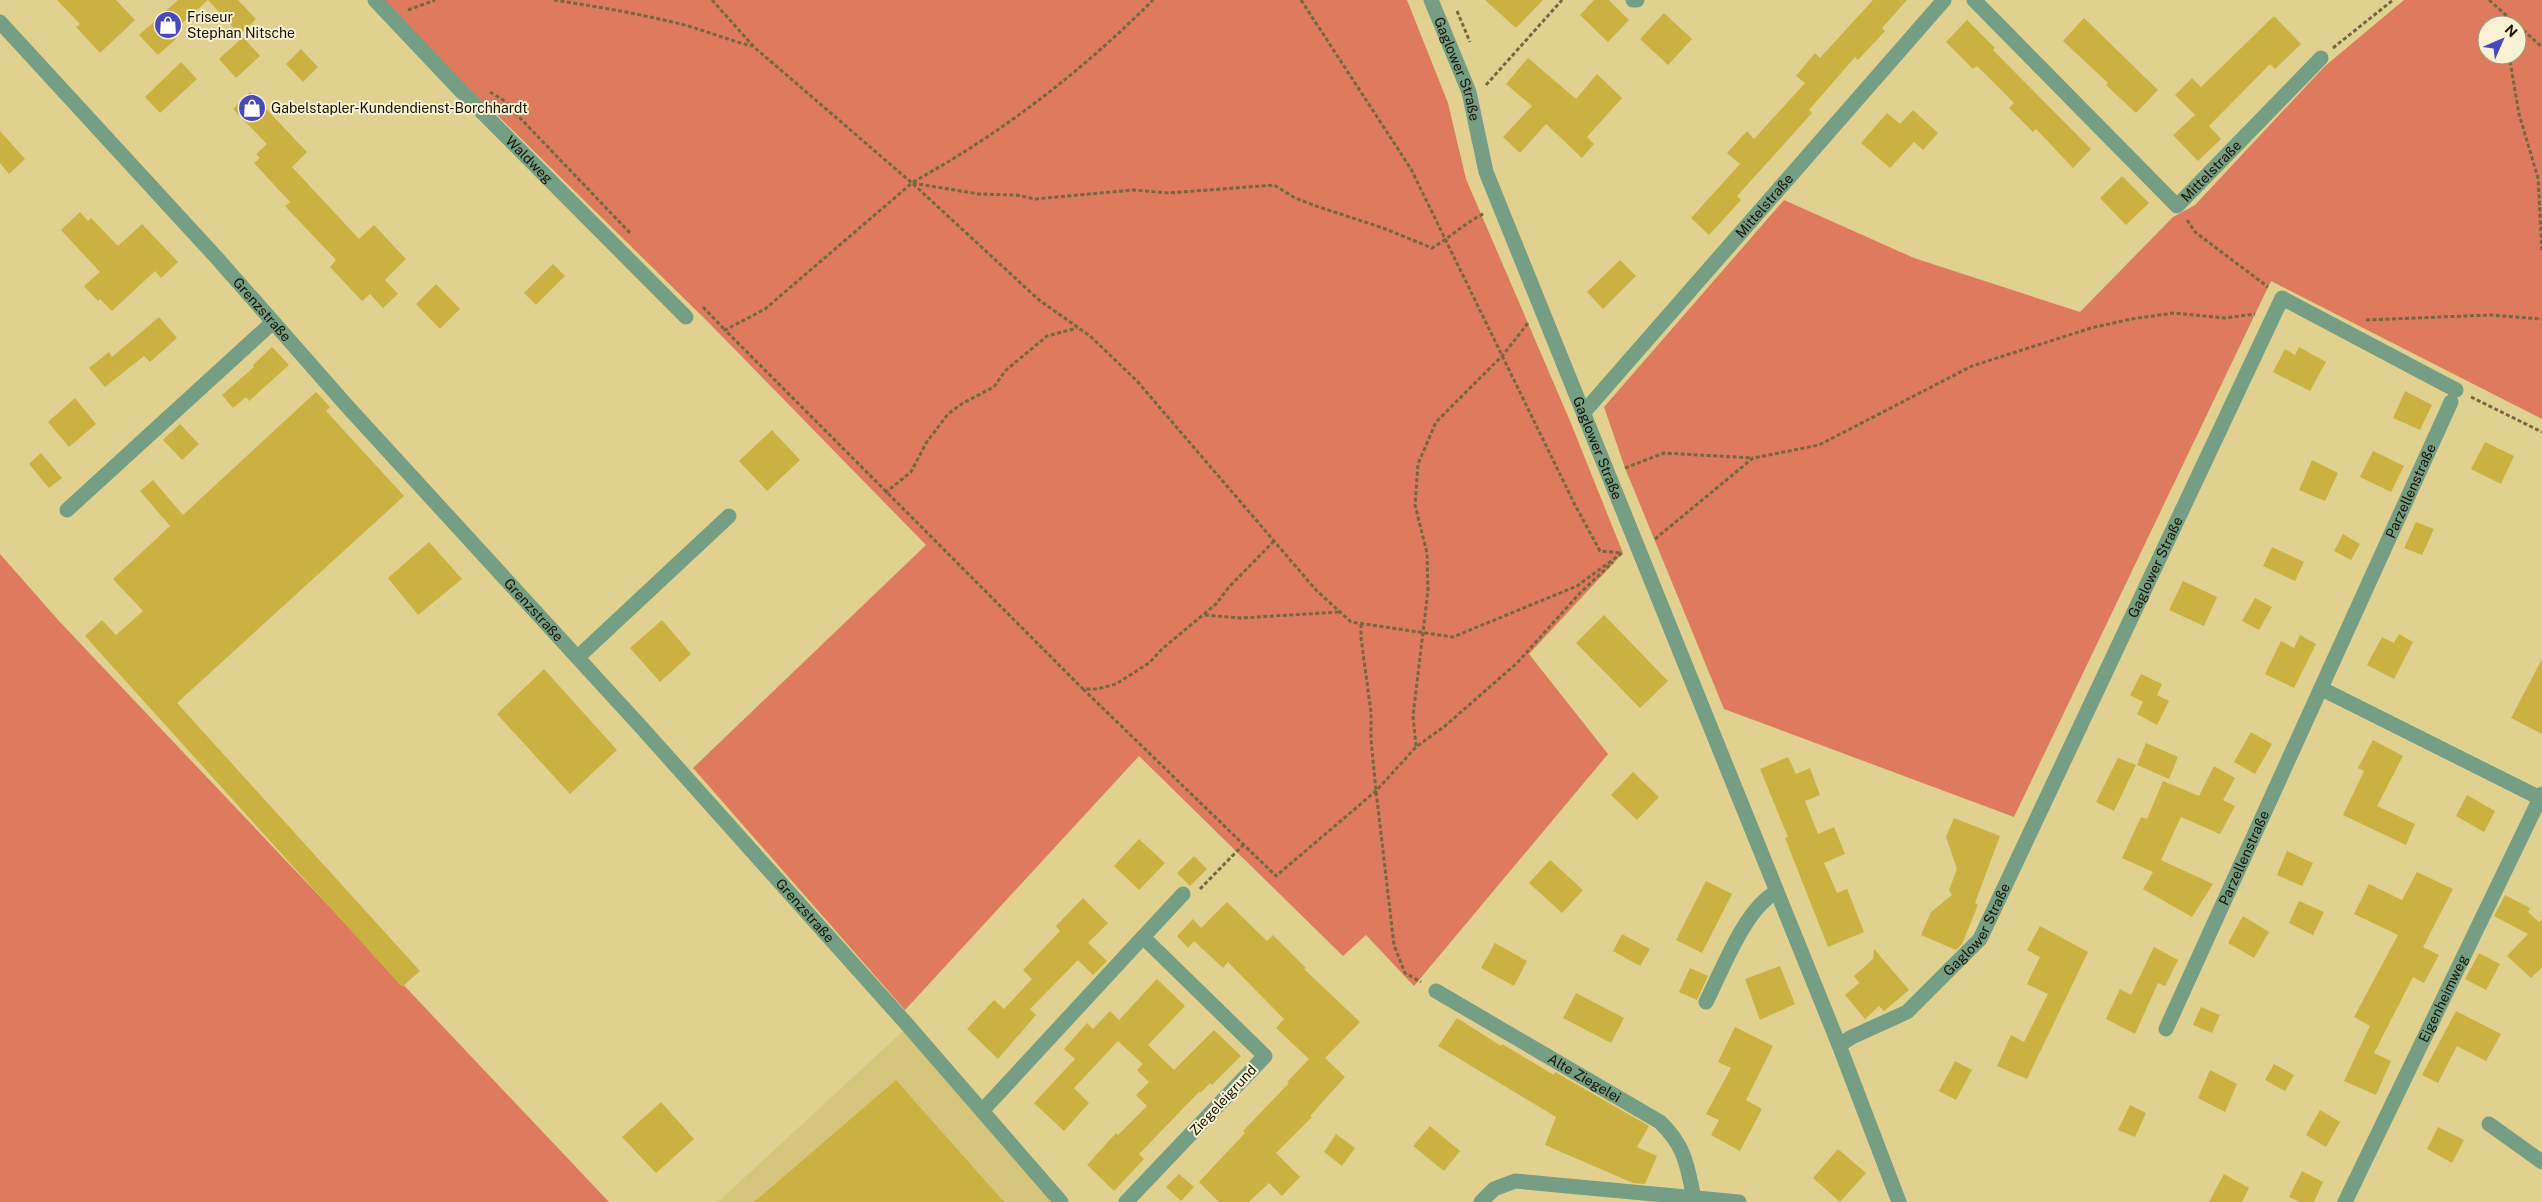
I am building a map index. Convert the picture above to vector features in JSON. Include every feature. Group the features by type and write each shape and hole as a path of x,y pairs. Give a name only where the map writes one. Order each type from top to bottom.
{"street":[{"name":"Waldweg","path":"375,0 461,91 686,317"},
{"name":"Gaglower Straße","path":"1431,0 1469,92 1486,172 1839,1045 1899,1202"},
{"name":"Mittelstraße","path":"1584,412 1944,0"},
{"name":"Mittelstraße","path":"1974,0 2177,206 2321,58"},
{"name":"Grenzstraße","path":"0,22 578,658 1061,1202"},
{"name":"Gaglower Straße","path":"1839,1045 1852,1037 1907,1012 1980,939 2279,305"},
{"path":"2279,305 2454,396"},
{"path":"66,510 273,322"},
{"name":"Parzellenstraße","path":"2166,1029 2454,396"},
{"path":"578,658 729,516"},
{"path":"2322,689 2541,797"},
{"name":"Eigenheimweg","path":"2345,1202 2541,797"},
{"path":"1706,1002 1746,925 1760,904 1776,892"},
{"path":"982,1111 1183,894"},
{"name":"Ziegeleigrund","path":"1126,1202 1265,1056 1143,937"},
{"name":"Alte Ziegelei","path":"1436,991 1660,1122 1675,1136 1685,1158 1694,1198"},
{"path":"2490,1124 2542,1162"},
{"path":"1481,1202 1494,1189 1515,1181 1739,1202"}],"path":[{"path":"391,17 435,0"},
{"path":"554,0 666,20 711,32 754,47"},
{"path":"712,0 754,47 912,183 1039,300 1077,327 1137,382 1316,590 1351,622 1454,636 1577,586 1628,549"},
{"path":"1153,0 1089,62 1041,100 980,144 912,183 765,309 725,330 885,493 1276,876 1376,791 1416,747 1446,726 1517,663 1580,593 1623,553"},
{"path":"1301,0 1411,169 1575,505 1600,551 1623,553"},
{"path":"1486,85 1562,0"},
{"path":"2321,58 2393,0"},
{"path":"2489,0 2542,47"},
{"path":"2511,65 2519,114 2538,178 2542,252"},
{"path":"912,183 979,194 1016,195 1035,199 1133,190 1170,193 1274,185 1295,198 1383,228 1432,248 1446,240 1472,219 1491,210"},
{"path":"2177,206 2195,232 2279,305"},
{"path":"1625,468 1664,453 1754,458 1819,445 1972,366 2091,328 2130,319 2174,313 2225,318 2279,305"},
{"path":"2365,320 2490,315 2542,319"},
{"path":"1416,747 1413,716 1428,590 1427,553 1415,505 1418,464 1436,422 1503,355 1534,316"},
{"path":"885,493 911,472 926,443 948,414 963,403 994,387 1005,371 1047,336 1077,327"},
{"path":"2454,396 2542,432"},
{"path":"1655,539 1754,458"},
{"path":"1083,689 1097,689 1116,684 1149,663 1162,649 1204,615 1274,541"},
{"path":"1204,615 1240,618 1340,612"},
{"path":"1361,624 1361,638 1371,712 1371,740 1376,791 1394,945 1405,972 1436,991"},
{"path":"1183,894 1200,890 1244,844"}],"shaded area":[{"path":"384,0 1407,0 1448,103 1466,179 1570,421 1623,553 1529,654 1608,754 1414,986 1366,935 1343,956 1139,756 905,1010 693,768 926,545 706,320 491,109 469,111 461,91"},
{"path":"2404,0 2542,0 2542,419 2271,281 2014,817 1724,709 1625,468 1604,407 1784,200 1914,258 2080,312 2173,217 2195,205 2325,66"},
{"path":"0,554 59,621 609,1202 0,1202"},
{"path":"903,1031 1054,1202 718,1202"}],"building":[{"path":"57,0 116,0 135,20 100,53 76,27 80,24"},
{"path":"178,0 208,0 171,33 176,39 158,55 139,35"},
{"path":"208,0 238,0 256,19 240,35"},
{"path":"1485,0 1543,0 1516,28"},
{"path":"1594,0 1609,0 1629,20 1608,42 1580,15"},
{"path":"1873,0 1907,0 1882,28 1885,31 1858,60 1855,57 1809,110 1812,113 1737,196 1741,200 1709,235 1691,218 1740,164 1727,153 1747,131 1754,139 1805,83 1796,76 1815,53 1820,58"},
{"path":"1664,13 1692,39 1668,65 1640,39"},
{"path":"2274,16 2301,44 2275,69 2270,64 2209,126 2221,139 2198,161 2173,135 2195,115 2175,95 2192,78 2201,87"},
{"path":"2084,18 2158,90 2136,113 2106,85 2108,83 2063,41"},
{"path":"1967,20 1995,48 1993,50 2091,149 2073,168 2036,129 2033,132 2009,108 2014,103 1977,66 1973,69 1946,42"},
{"path":"243,37 260,56 236,78 219,59"},
{"path":"301,49 318,67 303,82 286,64"},
{"path":"1528,58 1576,99 1597,74 1622,98 1587,137 1594,144 1582,158 1546,124 1520,153 1503,137 1532,106 1506,84"},
{"path":"181,62 197,79 160,113 145,97"},
{"path":"250,92 307,152 292,167 359,239 374,225 406,259 385,280 398,294 383,308 370,294 362,301 330,267 336,260 285,206 290,202 254,163 260,158 256,154 267,144 233,109"},
{"path":"1913,110 1938,133 1923,150 1914,142 1890,168 1861,143 1887,113 1900,124"},
{"path":"0,131 25,159 9,174 0,163"},
{"path":"2122,176 2149,203 2126,225 2100,198"},
{"path":"80,212 88,221 91,218 118,246 142,224 178,262 161,278 155,271 112,311 100,299 98,301 84,286 100,272 61,230"},
{"path":"1620,260 1636,276 1603,309 1587,292"},
{"path":"553,264 565,276 536,305 524,293"},
{"path":"436,284 460,309 440,329 416,304"},
{"path":"159,317 177,338 150,362 144,356 105,387 89,368 109,352 112,357"},
{"path":"272,347 289,365 249,401 246,397 233,408 222,395 254,367 253,365"},
{"path":"2299,347 2326,362 2310,391 2273,372 2285,349 2295,355"},
{"path":"2405,391 2432,405 2420,430 2393,418"},
{"path":"316,392 330,407 326,411 404,496 177,703 420,971 402,987 85,636 102,620 116,635 143,611 113,579 170,526 140,491 153,480 183,515"},
{"path":"75,398 96,424 69,447 48,422"},
{"path":"180,424 199,444 182,460 163,440"},
{"path":"772,430 800,460 767,491 739,461"},
{"path":"2485,442 2514,456 2501,484 2471,469"},
{"path":"2373,451 2404,466 2391,492 2360,477"},
{"path":"41,453 62,478 49,488 29,464"},
{"path":"2312,460 2338,473 2325,501 2299,490"},
{"path":"2416,522 2434,529 2422,555 2404,548"},
{"path":"2343,534 2360,544 2351,560 2334,551"},
{"path":"429,542 462,579 418,615 388,578"},
{"path":"2272,547 2304,562 2295,581 2263,566"},
{"path":"2183,581 2217,597 2204,626 2169,610"},
{"path":"2255,598 2272,607 2259,630 2242,621"},
{"path":"1604,615 1668,681 1640,708 1576,643"},
{"path":"662,620 691,654 660,682 630,648"},
{"path":"2399,634 2413,642 2394,679 2367,665 2382,637 2394,643"},
{"path":"2300,635 2316,644 2294,688 2265,674 2281,641 2294,648"},
{"path":"2542,659 2542,734 2511,718"},
{"path":"544,669 617,750 570,794 497,714"},
{"path":"2141,674 2162,684 2157,695 2169,701 2157,725 2137,714 2143,702 2130,695"},
{"path":"2251,732 2272,744 2255,774 2234,762"},
{"path":"2373,740 2403,756 2377,806 2415,824 2406,845 2343,815 2364,771 2358,768"},
{"path":"2146,743 2178,757 2169,779 2137,765"},
{"path":"1788,757 1796,774 1810,768 1820,795 1805,801 1818,834 1834,827 1845,854 1824,863 1837,893 1847,889 1864,932 1828,947 1785,838 1788,837 1760,769"},
{"path":"2118,758 2136,765 2114,811 2096,802"},
{"path":"2214,766 2235,778 2223,800 2235,806 2220,834 2181,817 2161,860 2213,884 2192,917 2143,889 2153,872 2122,858 2141,817 2147,819 2163,781 2199,796"},
{"path":"1633,772 1659,797 1637,820 1611,795"},
{"path":"2467,795 2495,811 2484,832 2456,816"},
{"path":"1954,818 2000,836 1975,903 1978,905 1962,944 1956,950 1921,935 1931,912 1952,895 1949,890 1957,869 1946,837"},
{"path":"1139,839 1165,863 1139,890 1114,866"},
{"path":"2287,851 2313,863 2302,886 2277,875"},
{"path":"1194,856 1207,869 1190,886 1177,873"},
{"path":"1550,860 1583,890 1562,913 1529,883"},
{"path":"2417,872 2453,889 2423,947 2439,955 2424,983 2413,977 2374,1053 2391,1061 2376,1095 2344,1081 2370,1026 2354,1017 2398,935 2354,914 2369,884 2402,900"},
{"path":"1706,881 1732,894 1702,953 1676,940"},
{"path":"2505,895 2530,908 2528,912 2539,922 2542,919 2542,967 2531,978 2507,956 2528,934 2494,916"},
{"path":"1083,898 1108,923 1088,943 1107,961 1093,975 1078,960 1030,1009 1036,1015 998,1059 967,1029 994,1000 1004,1009 1032,979 1023,970 1060,931 1056,926"},
{"path":"2299,901 2324,912 2313,935 2289,923"},
{"path":"1227,902 1267,941 1273,935 1306,968 1304,969 1360,1022 1325,1058 1345,1077 1310,1116 1312,1117 1276,1153 1300,1177 1282,1196 1269,1183 1249,1202 1219,1202 1199,1182 1245,1133 1243,1131 1309,1059 1276,1028 1284,1019 1228,962 1223,968 1194,941 1188,948 1177,936 1193,919 1201,928"},
{"path":"2243,916 2269,932 2254,958 2228,943"},
{"path":"2040,926 2088,952 2027,1079 1997,1066 2011,1035 2024,1042 2048,994 2027,984 2040,957 2027,950"},
{"path":"1622,934 1650,949 1640,966 1613,951"},
{"path":"1495,943 1527,961 1514,986 1481,968"},
{"path":"2154,947 2178,960 2165,986 2158,983 2135,1034 2106,1019 2120,989 2131,995"},
{"path":"1874,949 1909,990 1884,1011 1879,1006 1865,1019 1845,995 1859,983 1854,976 1873,959"},
{"path":"2479,953 2500,964 2486,990 2465,979"},
{"path":"1780,966 1795,1004 1760,1020 1745,979"},
{"path":"1690,968 1708,976 1697,1000 1679,992"},
{"path":"1157,979 1185,1006 1148,1045 1174,1070 1214,1030 1241,1056 1212,1085 1210,1083 1199,1092 1139,1154 1144,1159 1114,1191 1087,1165 1116,1133 1118,1135 1147,1106 1136,1095 1149,1082 1137,1070 1143,1064 1118,1041 1074,1088 1089,1103 1064,1131 1034,1103 1075,1059 1064,1049 1087,1023 1093,1029 1110,1011 1119,1020"},
{"path":"1576,993 1624,1018 1611,1043 1563,1018"},
{"path":"2201,1007 2220,1015 2212,1033 2193,1025"},
{"path":"2456,1011 2501,1034 2486,1061 2457,1046 2438,1083 2422,1075"},
{"path":"1457,1018 1501,1046 1502,1044 1554,1075 1555,1072 1649,1126 1637,1147 1657,1156 1645,1184 1633,1183 1545,1145 1556,1117 1438,1046"},
{"path":"1735,1027 1773,1046 1746,1100 1762,1109 1740,1151 1711,1135 1719,1120 1706,1114 1731,1068 1718,1062"},
{"path":"1955,1061 1972,1070 1956,1100 1939,1091"},
{"path":"2274,1064 2294,1075 2285,1091 2265,1080"},
{"path":"2210,1070 2237,1084 2225,1112 2198,1098"},
{"path":"896,1080 1004,1202 754,1202"},
{"path":"661,1102 694,1139 656,1173 622,1137"},
{"path":"2130,1105 2146,1113 2135,1137 2118,1130"},
{"path":"2320,1110 2340,1122 2326,1147 2306,1135"},
{"path":"1430,1126 1460,1151 1444,1171 1413,1146"},
{"path":"2438,1127 2464,1140 2452,1163 2427,1149"},
{"path":"1336,1134 1355,1148 1342,1166 1324,1152"},
{"path":"1838,1149 1866,1173 1840,1202 1813,1178"},
{"path":"2302,1171 2323,1182 2314,1202 2300,1202 2289,1197"},
{"path":"1179,1174 1194,1187 1181,1201 1166,1187"},
{"path":"2224,1174 2249,1188 2242,1202 2209,1202"}],"place":[{"name":"Friseur Stephan Nitsche","path":"168,25"},
{"name":"Gabelstapler-Kundendienst-Borchhardt","path":"252,108"}]}
